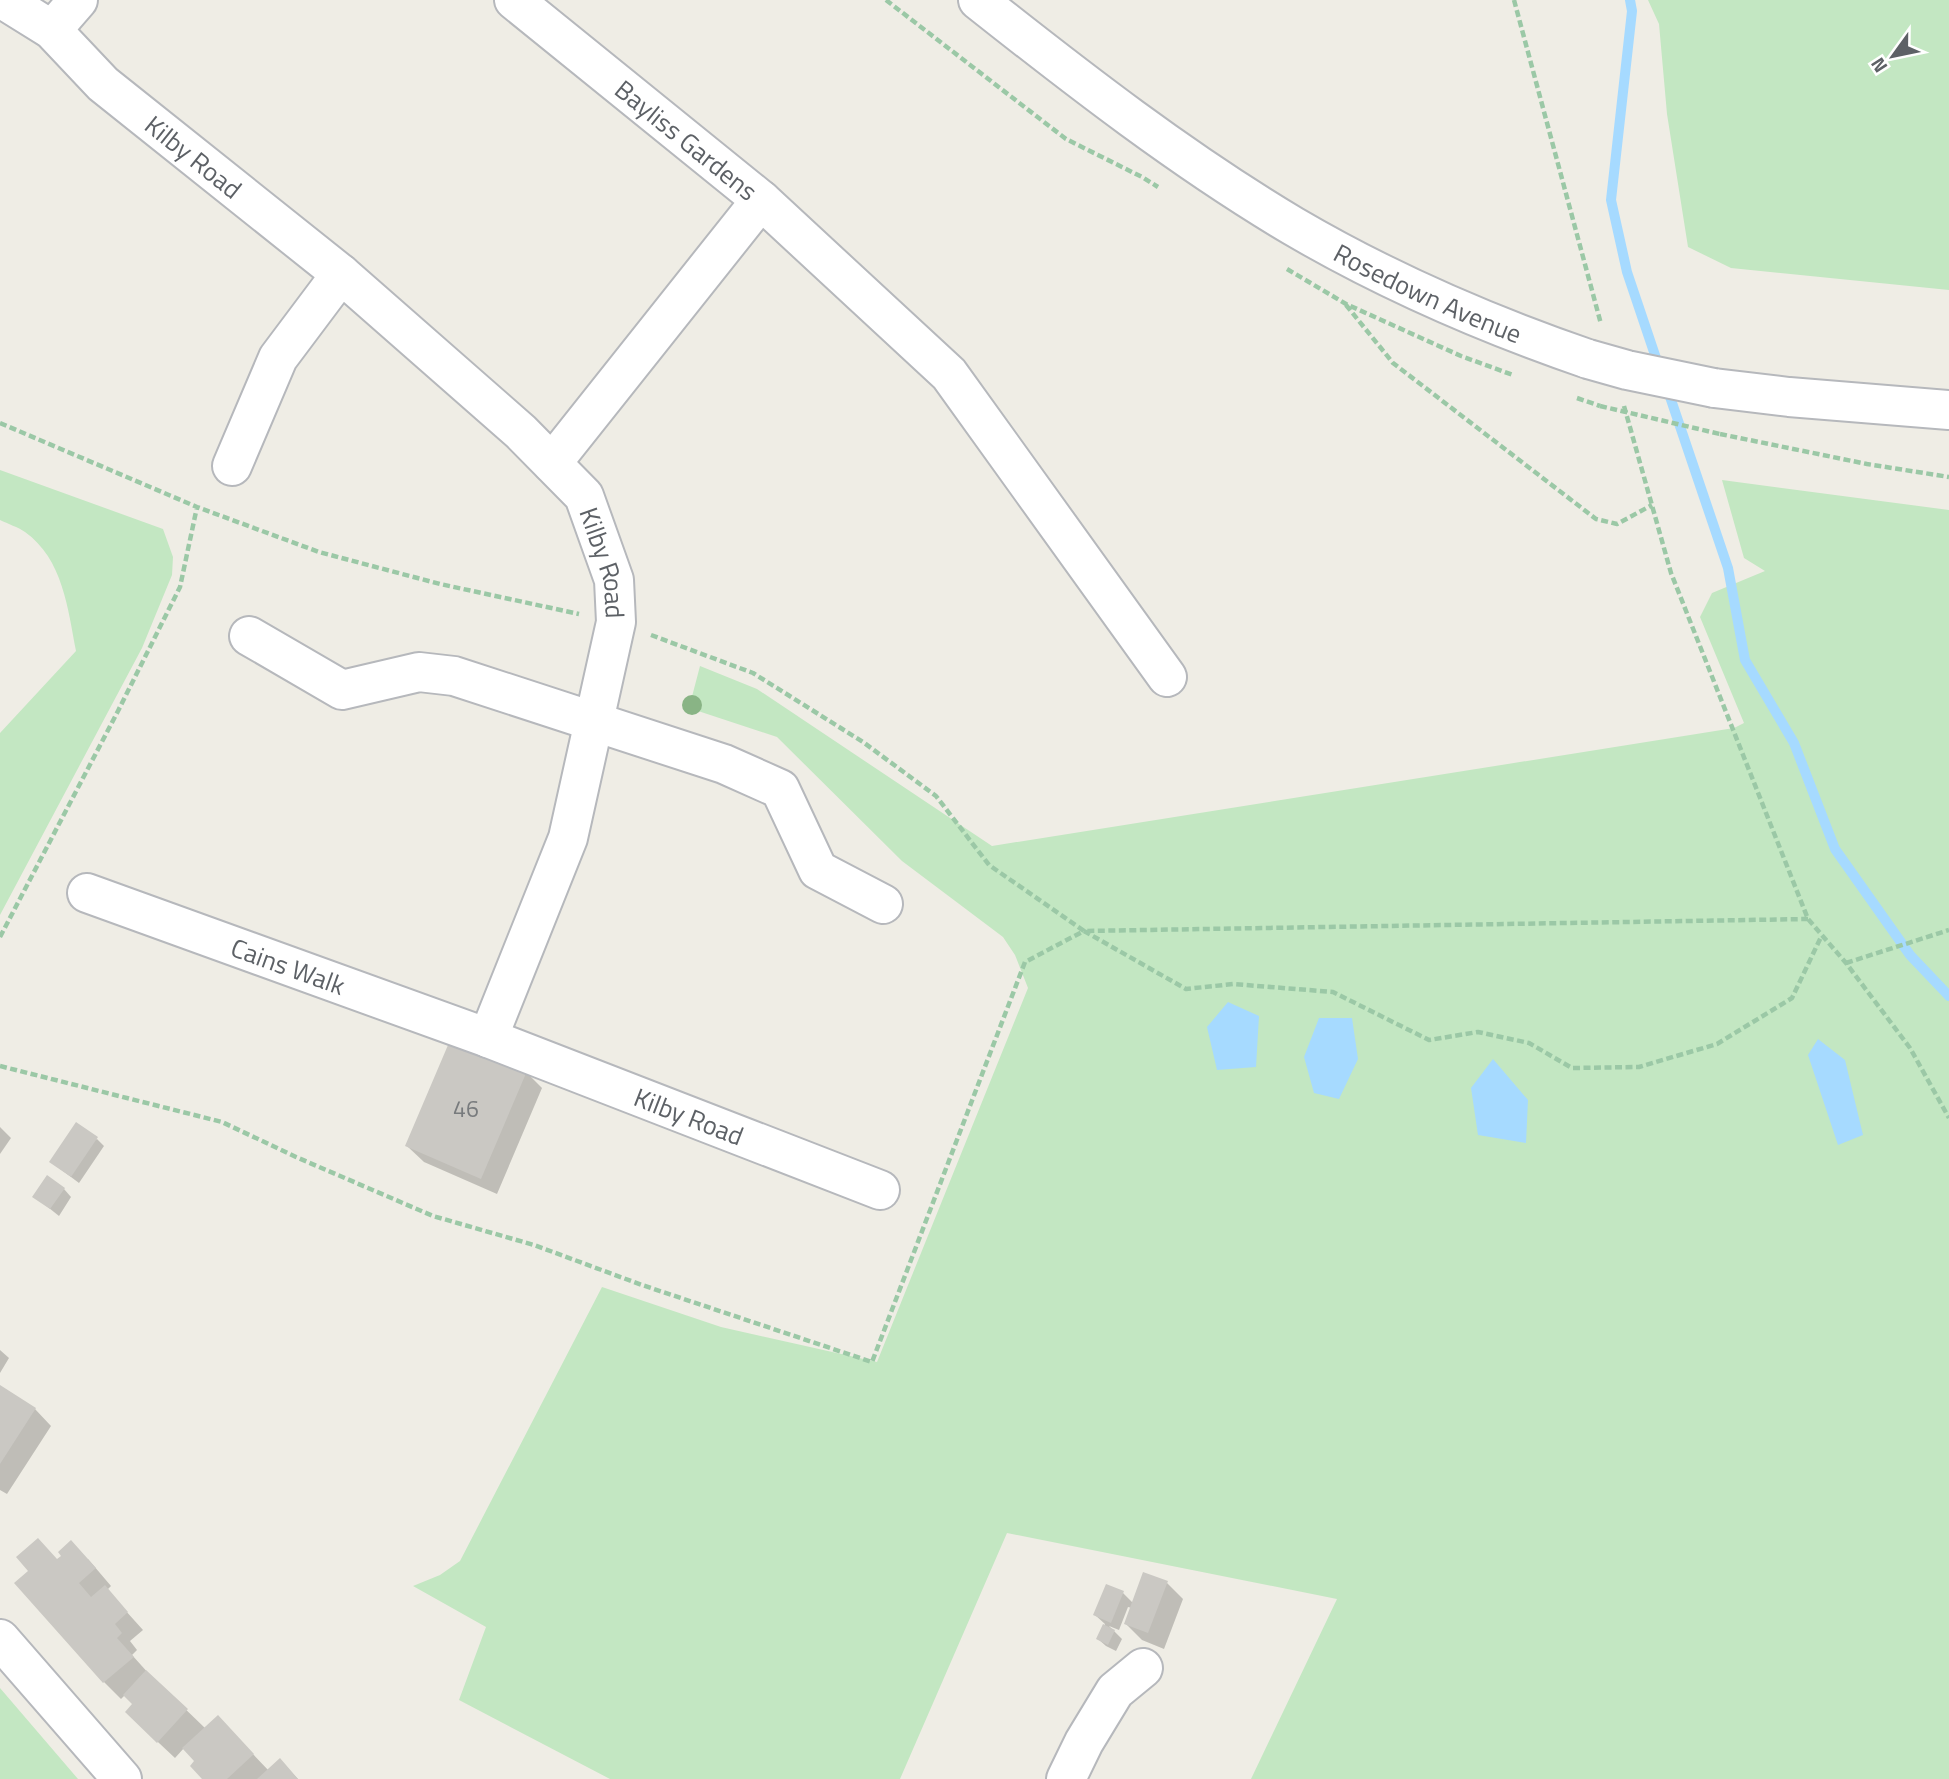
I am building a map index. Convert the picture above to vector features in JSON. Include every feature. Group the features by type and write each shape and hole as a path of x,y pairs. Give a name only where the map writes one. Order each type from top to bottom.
{"street":[{"name":"Kilby Road","path":"4,0 52,30 103,84 341,274 521,432 584,496 614,580 616,622 568,838 488,1038 880,1190"},
{"path":"52,30 78,0"},
{"name":"Bayliss Gardens","path":"514,0 761,200 552,463"},
{"name":"Rosedown Avenue","path":"978,0 1150,131 1293,225 1367,266 1514,334 1596,348 1627,370 1714,388 1949,410"},
{"path":"761,200 949,374 1167,677"},
{"path":"232,466 278,358 341,274"},
{"path":"249,636 342,690 419,672 454,676 724,764 780,789 818,870 883,904"},
{"name":"Cains Walk","path":"88,892 488,1038"},
{"path":"0,1639 122,1779"},
{"path":"1066,1779 1115,1690 1143,1668"}],"path":[{"path":"1514,0 1563,186 1596,348"},
{"path":"1346,304 1393,363 1596,519 1617,524 1652,505"},
{"path":"1623,401 1671,573 1808,919 1846,963 1910,1048 1949,1118"},
{"path":"1600,406 1867,464 1949,477"},
{"path":"0,423 197,507 319,552 440,583 616,622 753,673 863,742 936,796 989,865 1084,931 1186,989 1233,984 1333,992 1429,1040 1478,1032 1529,1044 1572,1068 1639,1067 1717,1044 1792,998 1821,937"},
{"path":"0,937 180,587 197,507"},
{"path":"0,1066 222,1122 433,1216 534,1245 642,1285 872,1362 1025,962 1084,931 1808,919"},
{"path":"1846,963 1949,930"}],"green space":[{"path":"1648,0 1949,0 1949,290 1731,268 1688,247 1667,114 1659,24"},
{"path":"0,470 163,529 173,557 172,575 142,648 0,915 0,733 76,651 62,586 48,556 25,532 0,520"},
{"path":"1722,480 1949,510 1949,1779 1251,1779 1337,1599 1007,1533 900,1779 610,1779 459,1700 486,1627 413,1586 440,1575 460,1561 602,1287 721,1327 877,1362 1028,988 1015,955 1003,937 902,861 777,737 689,708 700,666 757,689 992,846 1734,728 1744,723 1700,617 1712,593 1765,571 1744,558"},
{"path":"0,1688 78,1779 0,1779"}],"water":[{"path":"1228,1002 1259,1016 1256,1067 1217,1070 1207,1027"},
{"path":"1319,1018 1352,1018 1358,1059 1339,1099 1314,1093 1304,1057"},
{"path":"1818,1039 1845,1060 1863,1135 1838,1145 1808,1055"},
{"path":"1493,1059 1528,1100 1526,1143 1478,1135 1471,1088"}],"building":[{"path":"451,1038 527,1071 481,1179 405,1146"},
{"path":"76,1122 98,1137 71,1177 49,1162"},
{"path":"47,1175 65,1188 50,1209 32,1197"},
{"path":"0,1385 36,1408 0,1464"},
{"path":"38,1538 57,1559 61,1556 58,1552 71,1540 96,1568 79,1583 91,1597 105,1585 128,1612 115,1624 122,1633 117,1638 134,1657 103,1683 14,1583 28,1571 16,1557"},
{"path":"1143,1572 1168,1581 1148,1633 1124,1624"},
{"path":"1106,1584 1124,1591 1111,1623 1093,1615"},
{"path":"1103,1624 1115,1630 1108,1645 1096,1639"},
{"path":"146,1670 188,1709 157,1743 125,1712 132,1704 123,1695"},
{"path":"218,1715 254,1754 227,1779 202,1779 190,1766 194,1761 182,1748"},
{"path":"280,1758 298,1779 257,1779"}],"waterway":[{"path":"1630,0 1632,11 1611,200 1627,272 1660,370"},
{"path":"1666,385 1728,568 1745,660 1794,743 1835,849 1910,955 1949,996"}]}
